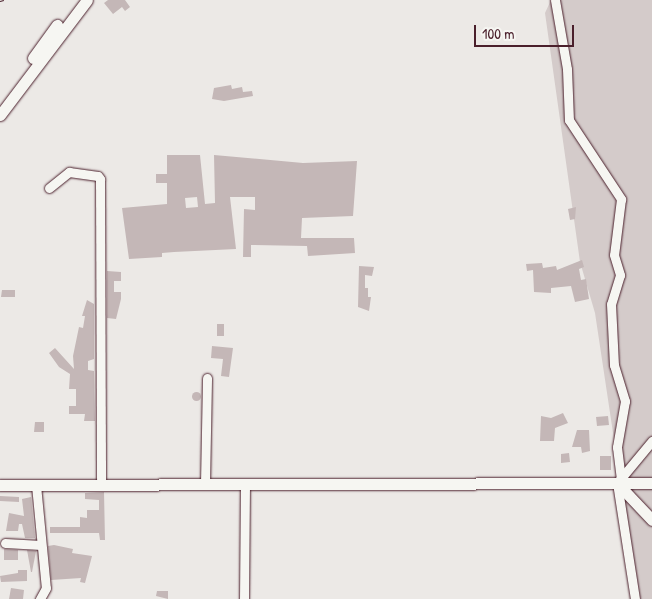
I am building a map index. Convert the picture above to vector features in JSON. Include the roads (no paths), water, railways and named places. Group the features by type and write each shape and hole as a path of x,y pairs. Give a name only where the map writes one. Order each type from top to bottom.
{"main road":[{"path":"0,102 77,0"},
{"path":"0,115 87,0"},
{"path":"0,485 619,481 652,483"},
{"path":"619,481 652,520"}],"street":[{"path":"555,0 567,69 569,120 621,199 614,252 620,275 611,304 614,366 626,401 617,447 619,481 635,599"},
{"path":"49,188 69,172 98,176 100,179 101,484"},
{"path":"205,484 207,378"},
{"path":"619,481 652,441"},
{"path":"244,599 245,484"},
{"path":"36,485 40,545 46,588 40,599"},
{"path":"5,543 40,545"}]}
